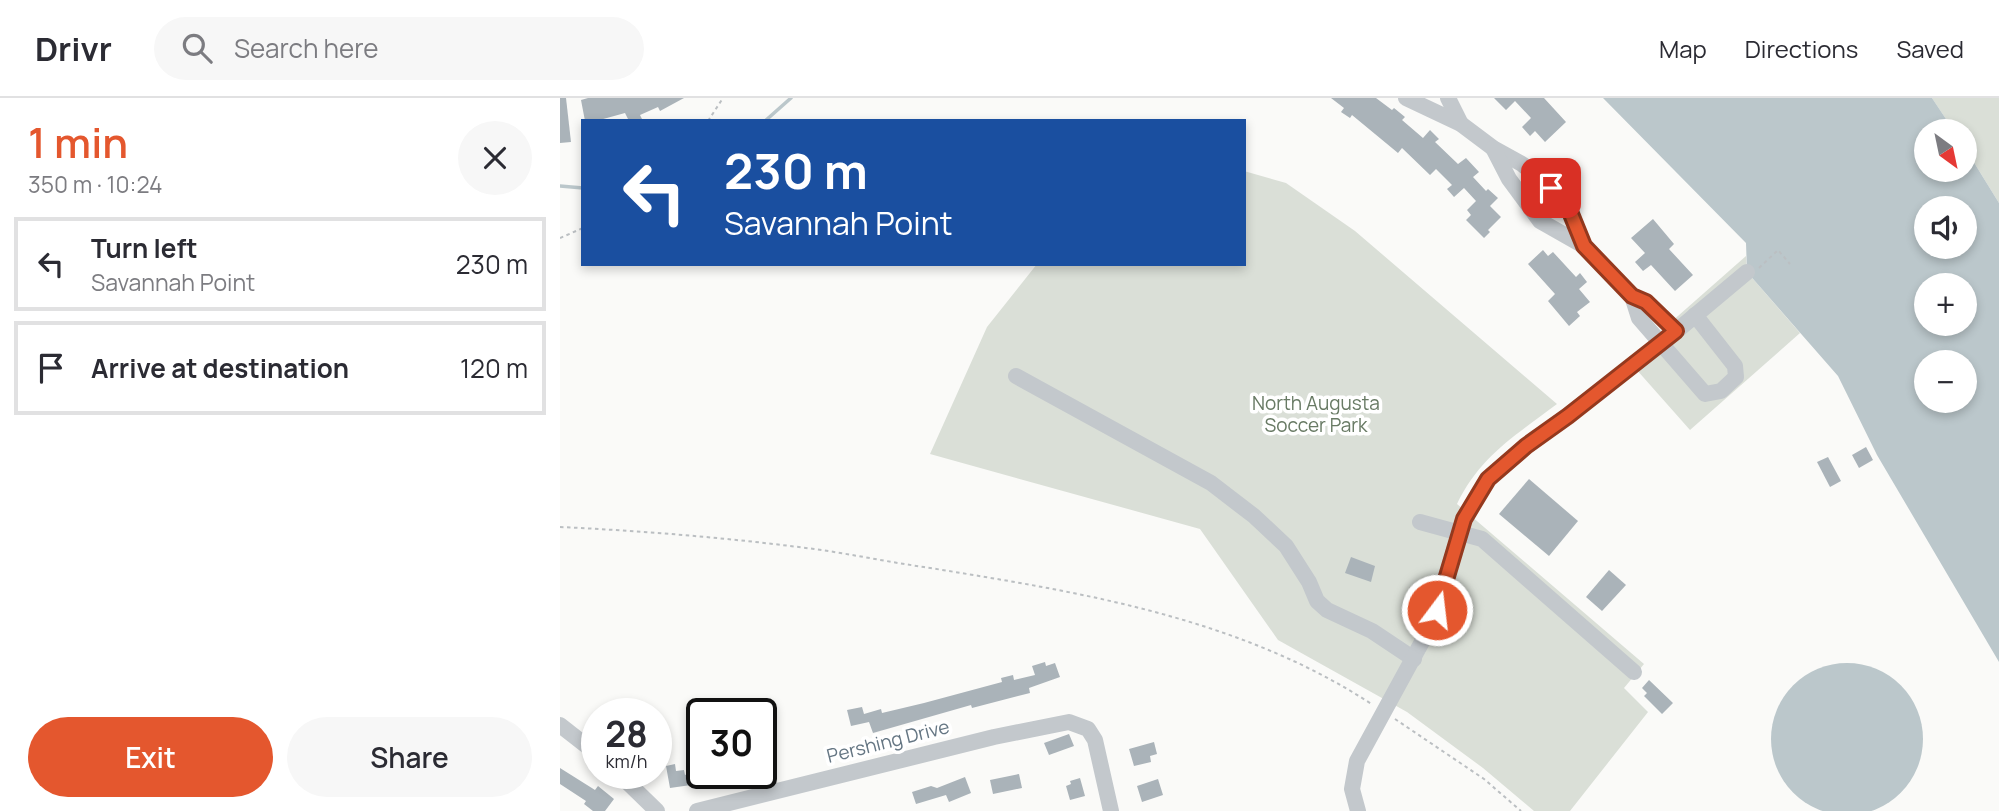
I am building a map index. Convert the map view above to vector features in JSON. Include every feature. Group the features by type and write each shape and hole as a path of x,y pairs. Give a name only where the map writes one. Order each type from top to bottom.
{"street":[{"path":"1406,98 1461,124 1493,148 1522,164 1563,199 1584,246"},
{"path":"1448,98 1461,124"},
{"path":"1493,148 1509,179 1539,221 1584,246 1632,296 1646,302 1676,331"},
{"path":"1358,811 1352,789 1354,770 1414,659 1437,610 1460,533 1475,498 1497,469 1661,344 1744,274"},
{"path":"1632,296 1639,318 1705,394 1721,391 1736,377 1735,366 1695,315"},
{"path":"1016,376 1211,483 1254,516 1286,546 1310,582 1317,601 1327,610 1372,631 1414,659"},
{"path":"1420,522 1482,539 1634,672"},
{"name":"Pershing Drive","path":"697,811 1063,722 1076,723 1088,729 1095,740 1111,811"},
{"path":"560,725 581,741"},
{"path":"635,789 657,811"}],"path":[{"path":"709,119 723,98"},
{"path":"560,238 581,229"},
{"path":"1744,274 1747,280 1778,250 1790,264"},
{"path":"560,527 701,537 817,550 1011,580 1190,620 1259,646 1332,680 1443,749 1521,811"}],"green space":[{"path":"1932,98 1999,98 1999,203 1978,169 1978,119 1946,119"},
{"name":"North Augusta Soccer Park","path":"1246,172 1286,183 1355,231 1557,404 1488,459 1466,487 1457,504 1644,664 1624,688 1648,712 1570,811 1534,811 1483,768 1407,712 1278,640 1200,529 930,454 987,327 1035,266 1246,266"},
{"path":"1746,256 1747,272 1800,333 1690,430 1628,360"}],"shaded area":[{"path":"1603,98 1932,98 1946,119 1914,119 1914,182 1978,182 1978,169 1999,203 1999,662 1877,455 1838,376 1747,272 1746,243"},
{"path":"1832,665 1862,665 1889,676 1910,697 1921,724 1921,754 1910,781 1889,802 1866,812 1828,812 1805,802 1784,781 1773,754 1773,724 1784,697 1805,676"}],"building":[{"path":"560,98 566,98 571,142 560,143"},
{"path":"684,98 660,111 658,107 640,115 642,119 628,119 625,113 603,119 585,119 581,100"},
{"path":"1331,98 1376,98 1405,117 1402,120 1423,138 1430,130 1439,139 1435,142 1458,164 1466,158 1479,172 1473,177 1486,191 1488,189 1498,198 1490,206 1501,217 1488,230 1490,232 1484,238 1466,220 1471,215 1467,210 1476,201 1464,188 1454,197 1447,189 1452,185 1436,169 1430,175 1402,148 1398,153 1352,115 1350,118 1341,112 1344,108"},
{"path":"1494,98 1544,98 1566,122 1545,142 1535,131 1530,136 1522,127 1531,118 1515,101 1506,110"},
{"path":"1653,219 1674,244 1669,249 1693,275 1675,291 1651,265 1643,271 1635,262 1645,253 1631,238"},
{"path":"1543,250 1548,256 1553,252 1576,277 1580,273 1587,282 1579,289 1590,302 1577,312 1580,316 1569,326 1548,301 1555,294 1528,264"},
{"path":"1866,447 1873,460 1859,468 1852,455"},
{"path":"1828,457 1841,481 1830,487 1817,462"},
{"path":"1529,479 1578,521 1549,556 1499,514"},
{"path":"1351,557 1375,566 1371,582 1345,573"},
{"path":"1609,570 1626,585 1602,611 1586,597"},
{"path":"1045,662 1046,666 1055,663 1060,677 1029,688 1030,693 972,708 971,705 873,733 869,722 851,726 847,710 862,707 864,714 881,709 882,713 924,703 1002,682 1001,678 1013,675 1014,680 1035,675 1032,666"},
{"path":"1649,680 1673,703 1662,714 1644,696 1647,693 1642,688"},
{"path":"1069,734 1074,746 1049,755 1044,743"},
{"path":"1154,742 1157,754 1150,756 1151,762 1134,766 1129,749"},
{"path":"675,764 676,771 684,770 686,786 672,788 672,765"},
{"path":"560,768 581,781 581,789 602,789 614,799 605,811 593,811 584,804 586,801 560,784"},
{"path":"1019,774 1022,788 993,794 990,780"},
{"path":"965,777 971,793 949,802 946,795 916,804 912,792 931,786 937,788"},
{"path":"1080,778 1085,796 1070,800 1066,786 1071,784 1070,781"},
{"path":"1158,779 1163,795 1142,802 1137,786"}],"waterway":[{"path":"767,119 791,98"},
{"path":"560,186 581,188"}],"route":[{"path":"1437,610 1464,519 1488,479 1526,446 1676,331 1646,302 1632,296 1584,246 1563,199 1551,188"}]}
